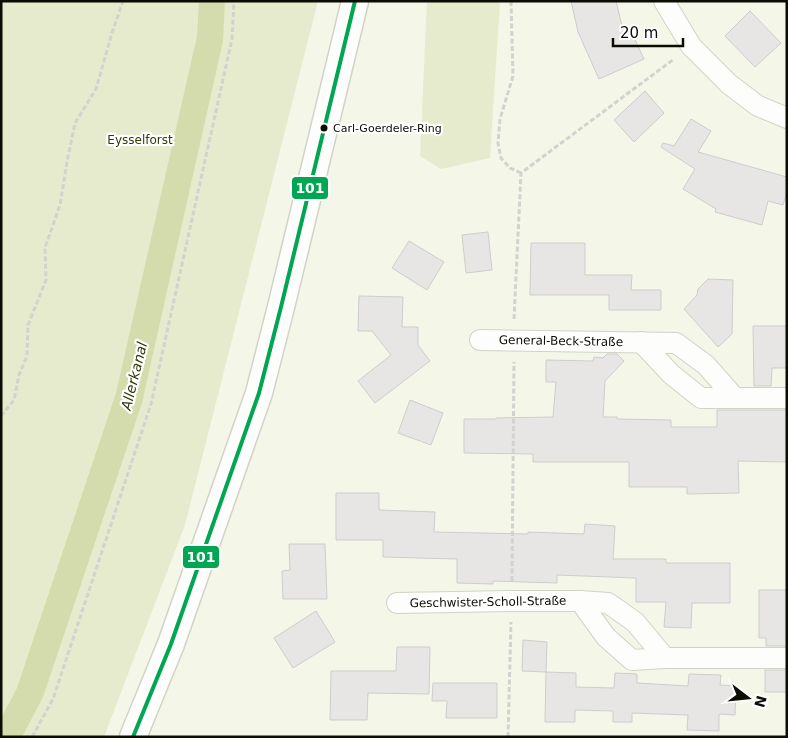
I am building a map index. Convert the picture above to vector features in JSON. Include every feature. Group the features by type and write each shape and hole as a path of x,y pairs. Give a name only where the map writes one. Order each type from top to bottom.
{"street":[{"path":"133,737 170,644 260,393 355,1"},
{"path":"664,1 691,46 729,84 758,106 787,118"},
{"name":"General-Beck-Straße","path":"480,340 676,343 706,365 734,398"},
{"name":"General-Beck-Straße","path":"641,342 671,374 701,398 787,398"},
{"name":"Geschwister-Scholl-Straße","path":"580,601 606,637 632,660 665,658 787,658"},
{"name":"Geschwister-Scholl-Straße","path":"397,603 580,601 608,603 635,622 665,658"}],"path":[{"path":"1,416 14,400 19,375 27,356 28,325 46,280 45,248 60,205 75,123 96,89 112,33 124,1"},
{"path":"32,737 53,699 151,404 232,39 234,1"},
{"path":"511,1 513,76 500,120 498,142 501,158 510,168 521,173"}],"green space":[{"name":"Eysselforst","path":"1,1 318,1 185,525 104,737 1,737"},
{"path":"427,1 500,1 490,158 441,169 420,156"}],"water":[{"name":"Allerkanal","path":"199,1 225,1 223,41 142,403 43,697 22,737 1,737 1,718 17,688 116,393 197,36"}],"building":[{"path":"571,1 616,1 623,30 629,27 644,59 599,79 578,32"},
{"path":"750,11 781,43 755,67 725,36"},
{"path":"645,91 664,113 634,142 614,120"},
{"path":"691,119 711,131 698,152 787,177 787,192 783,205 768,201 762,225 715,212 716,209 683,189 695,169 661,147 663,143 674,146"},
{"path":"488,232 492,270 466,273 462,235"},
{"path":"409,241 444,262 427,290 392,268"},
{"path":"531,243 585,243 585,275 632,275 631,290 661,290 661,310 609,310 609,295 530,295"},
{"path":"708,279 733,280 732,334 718,347 684,309 697,295 698,289"},
{"path":"359,296 403,297 402,327 418,327 418,345 430,361 375,403 358,381 391,355 372,331 358,331"},
{"path":"753,326 787,326 787,368 772,368 771,386 754,386"},
{"path":"607,354 617,354 624,361 605,381 603,417 671,420 671,427 717,427 717,410 787,410 787,462 738,461 739,493 687,494 687,487 629,487 629,462 533,462 533,454 464,453 464,419 553,417 556,382 546,382 546,360 593,361 594,357 603,358"},
{"path":"410,400 443,413 431,445 398,433"},
{"path":"336,493 379,493 379,510 435,512 434,532 584,534 585,524 615,526 613,559 666,559 666,563 730,563 730,603 692,603 691,628 664,627 666,602 636,602 636,578 557,575 557,583 493,581 493,584 457,583 457,559 383,557 383,540 336,540"},
{"path":"289,544 325,544 327,599 283,599 282,571 290,570"},
{"path":"759,590 787,590 787,646 766,646 766,638 759,638"},
{"path":"316,611 335,642 293,668 274,638"},
{"path":"523,640 547,642 546,672 522,671"},
{"path":"397,647 430,647 429,694 368,693 367,720 330,720 331,671 396,671"},
{"path":"765,670 787,670 787,692 765,692"},
{"path":"546,672 576,673 576,687 614,688 615,673 637,674 637,683 688,686 689,674 721,675 720,685 736,686 735,715 719,714 719,731 687,730 688,715 632,713 632,722 613,722 613,711 575,710 575,722 545,722"},
{"path":"433,683 497,683 497,718 446,718 447,701 432,701"}],"transit line":[{"name":"101","path":"133,737 171,644 259,393 355,1"}],"place":[{"name":"Carl-Goerdeler-Ring","path":"324,128"}]}
